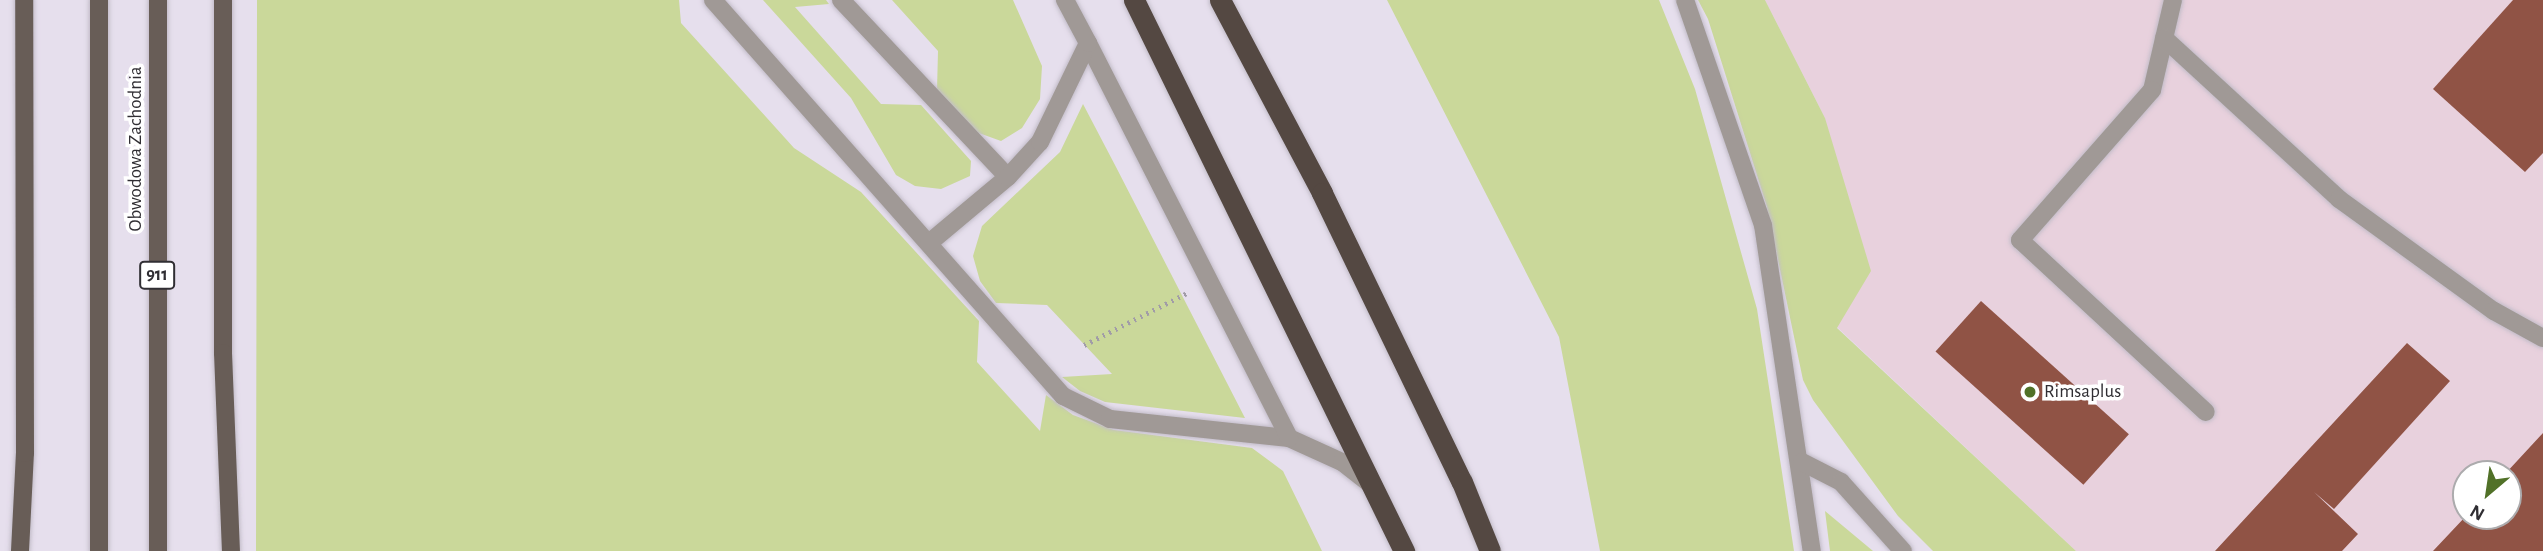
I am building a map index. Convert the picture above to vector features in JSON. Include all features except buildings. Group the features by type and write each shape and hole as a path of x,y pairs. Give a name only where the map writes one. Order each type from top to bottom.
{"highway":[{"path":"1134,0 1405,551"},
{"path":"1220,0 1322,193 1462,482 1490,551"}],"main road":[{"path":"20,551 25,453 24,0"},
{"name":"Obwodowa Zachodnia","path":"99,0 99,551"},
{"name":"Obwodowa Zachodnia","path":"158,0 158,551"},
{"path":"223,0 223,352 231,551"}],"lane":[{"path":"713,0 1063,396 1110,419 1289,438 1342,461 1374,487"},
{"path":"841,0 1008,177"},
{"path":"1065,0 1289,438"},
{"path":"1685,0 1763,225 1802,462 1812,551"},
{"path":"2173,0 2152,90 2020,240 2206,412"},
{"path":"2164,38 2339,199 2494,311 2543,338"},
{"path":"929,243 1008,177 1040,142 1088,43"},
{"path":"1802,462 1840,482 1903,551"}],"path":[{"path":"1084,345 1211,281"}],"shaded area":[{"path":"1765,0 2543,0 2543,551 2076,551 1837,327 1825,118"}],"green space":[{"path":"257,0 679,0 681,23 794,148 861,192 979,321 977,362 1040,431 1046,395 1073,415 1114,430 1252,448 1283,471 1322,551 256,551"},
{"path":"763,0 826,0 829,4 795,7 881,104 921,105 971,161 970,176 941,189 915,186 896,175 851,98"},
{"path":"892,0 1013,0 1042,66 1040,99 1022,128 1001,141 976,132 937,90 938,51"},
{"path":"1387,0 1659,0 1695,89 1757,309 1794,551 1600,551 1559,337"},
{"path":"1698,0 1765,0 1825,118 1871,271 1837,328 2076,551 1933,551 1898,516 1813,400 1803,380 1767,207 1708,19"},
{"path":"1083,104 1245,418 1105,402 1080,391 1062,377 1112,374 1047,305 996,303 980,281 973,256 982,226 1060,152"},
{"path":"1825,511 1873,551 1830,551"}],"place":[{"name":"Rimsaplus","path":"2030,392"}]}
